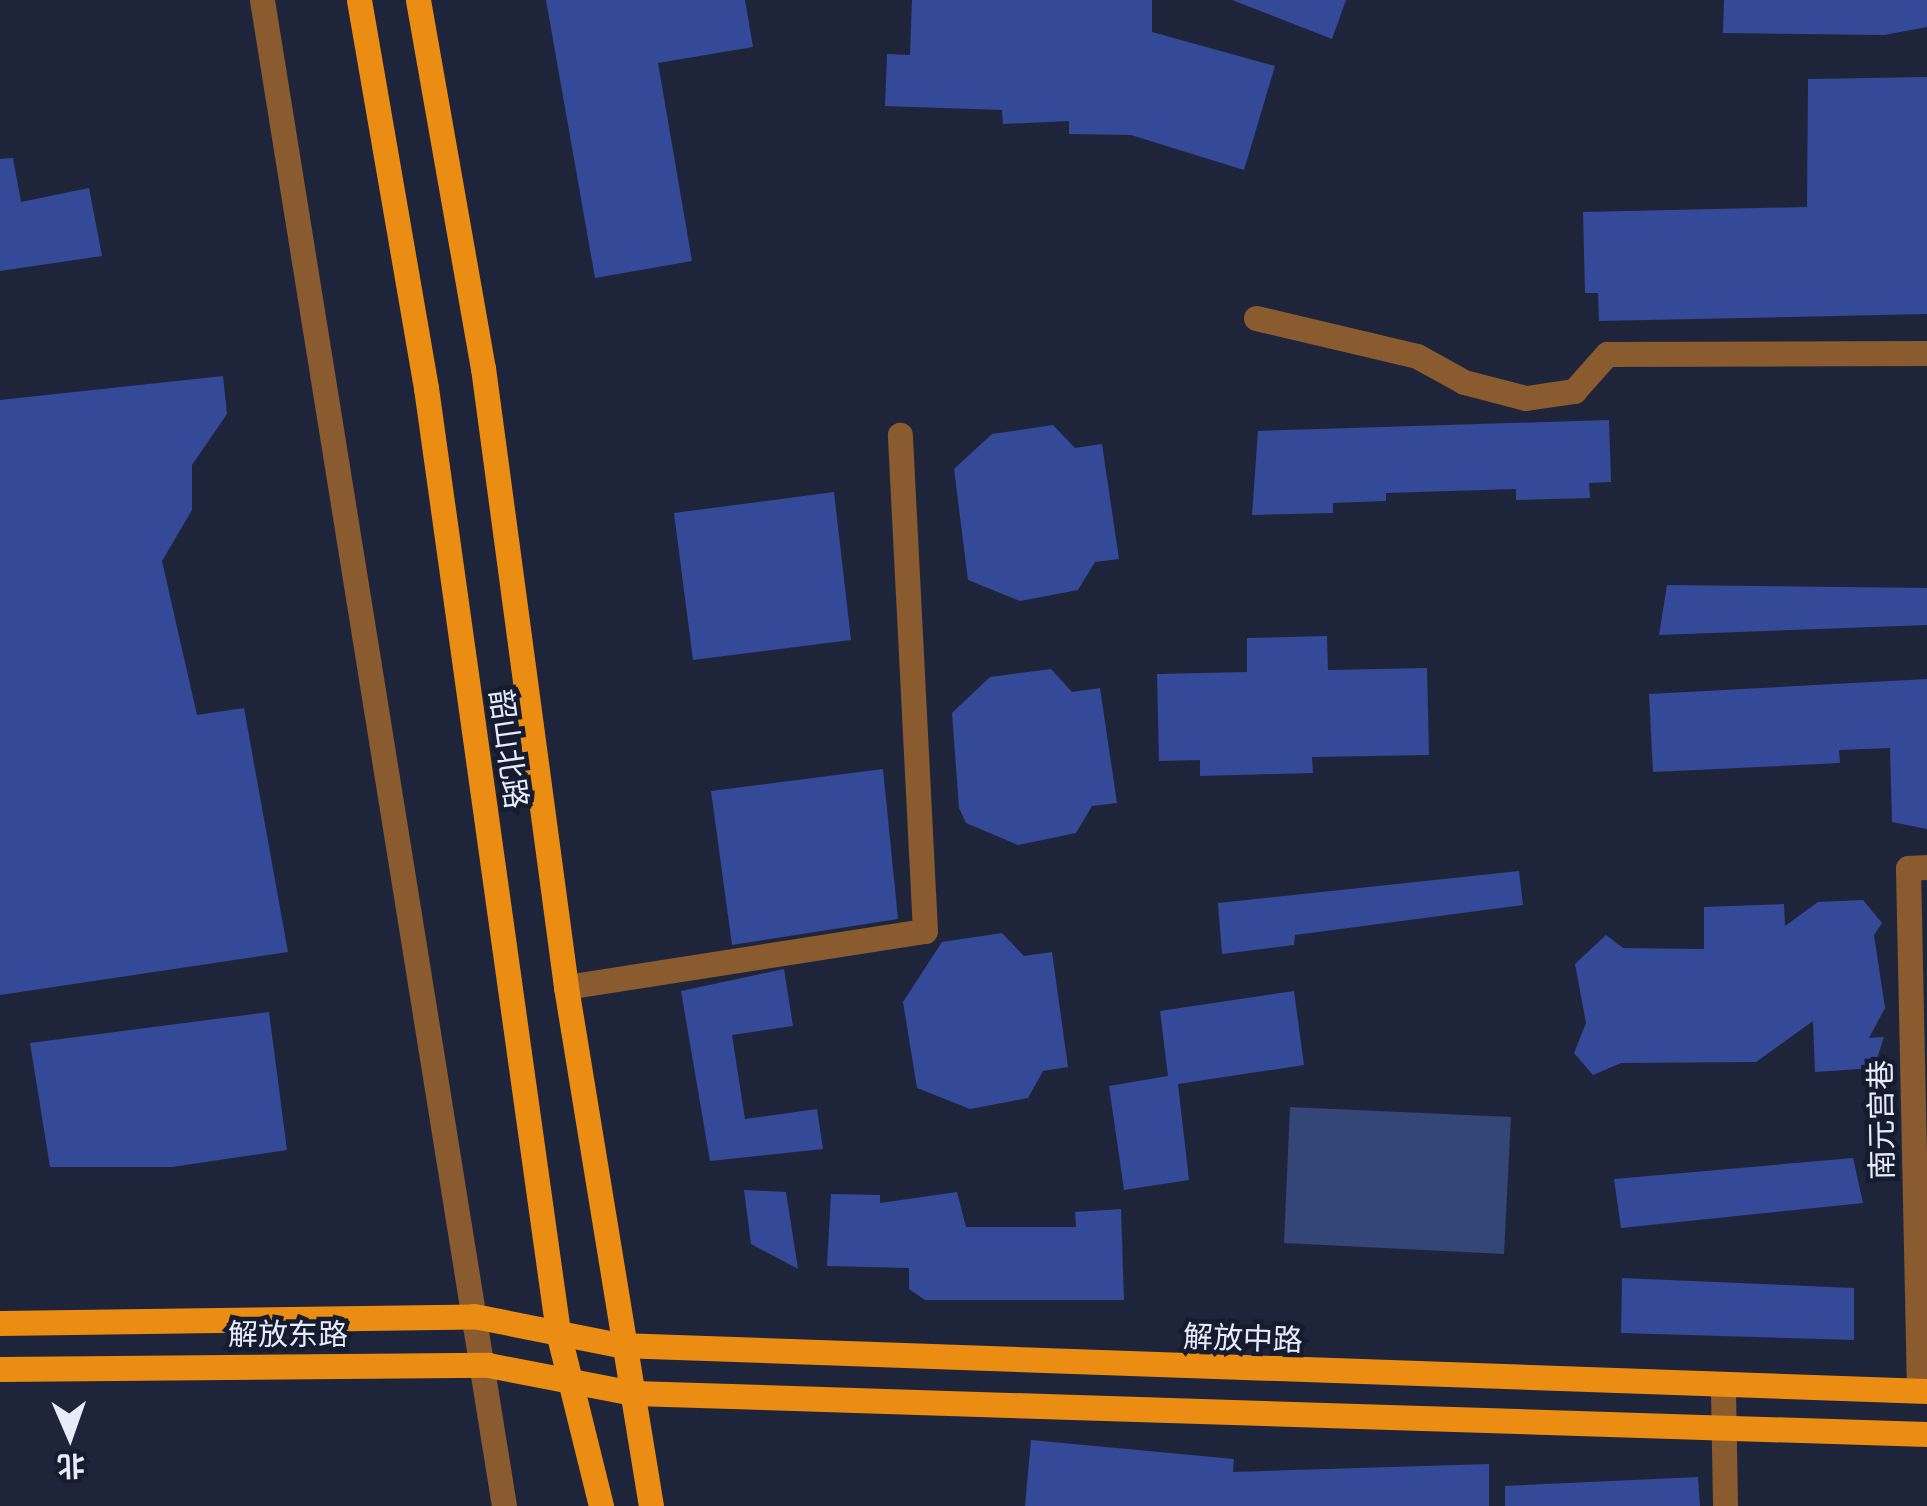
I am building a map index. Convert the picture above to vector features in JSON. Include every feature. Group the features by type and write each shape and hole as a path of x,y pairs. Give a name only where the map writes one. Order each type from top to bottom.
{"main road":[{"name":"韶山北路","path":"360,0 426,388 558,1332 601,1506"},
{"name":"韶山北路","path":"418,0 483,368 566,987 619,1344 634,1393 651,1506"},
{"name":"解放东路","path":"0,1323 474,1316 558,1332"},
{"name":"解放中路","path":"558,1332 619,1344 1723,1390 1923,1390"},
{"name":"解放东路","path":"0,1369 488,1365 574,1386"},
{"path":"574,1386 634,1393 1724,1432 1927,1434"}],"street":[{"path":"262,0 474,1316 488,1365 504,1506"},
{"path":"1256,318 1417,356 1464,382 1526,398 1574,391 1607,354 1927,352"},
{"path":"566,987 925,931 900,435"},
{"name":"南元宫巷","path":"1923,1390 1908,868 1927,867"},
{"path":"1723,1390 1725,1506"}],"shaded area":[{"path":"1290,1107 1511,1117 1504,1254 1284,1243"}],"building":[{"path":"546,0 745,0 753,47 658,63 692,261 595,278"},
{"path":"912,0 1152,0 1152,32 1275,66 1244,170 1131,135 1069,134 1069,121 1003,124 1002,110 885,106 887,54 910,55"},
{"path":"1232,0 1346,0 1332,39"},
{"path":"1724,0 1927,0 1927,27 1884,35 1723,33"},
{"path":"1927,77 1927,314 1599,321 1598,293 1585,293 1583,212 1807,207 1808,79"},
{"path":"13,158 21,202 89,188 102,256 0,271 0,159"},
{"path":"223,376 227,414 192,465 192,510 162,561 197,715 244,708 288,952 0,995 0,400"},
{"path":"1609,420 1611,482 1589,483 1590,498 1516,500 1516,489 1386,493 1386,501 1333,503 1333,513 1252,515 1258,431"},
{"path":"1053,425 1075,448 1102,444 1119,559 1095,562 1078,590 1020,601 968,580 954,469 992,434"},
{"path":"834,492 851,640 693,660 674,513"},
{"path":"1667,585 1927,588 1927,625 1659,635"},
{"path":"1327,636 1328,670 1427,668 1429,755 1312,757 1313,773 1200,776 1200,760 1159,761 1157,674 1247,672 1247,638"},
{"path":"1051,669 1072,692 1100,688 1117,803 1092,806 1076,833 1018,845 966,823 959,808 952,713 990,677"},
{"path":"1927,679 1927,829 1892,822 1890,748 1839,750 1840,763 1653,772 1649,694"},
{"path":"883,769 898,919 732,945 711,791"},
{"path":"1519,871 1523,905 1295,935 1294,945 1222,954 1218,903"},
{"path":"1863,900 1882,923 1874,935 1885,1008 1869,1038 1884,1037 1874,1068 1815,1072 1813,1021 1756,1062 1621,1063 1593,1075 1574,1053 1586,1023 1575,964 1606,935 1623,948 1704,949 1704,907 1784,904 1785,926 1818,902"},
{"path":"1002,933 1024,956 1052,952 1068,1067 1043,1071 1028,1098 970,1109 917,1088 903,1002 942,942"},
{"path":"784,969 793,1026 732,1035 745,1119 817,1109 823,1149 710,1161 681,991"},
{"path":"1294,991 1304,1065 1178,1084 1189,1180 1124,1190 1109,1086 1168,1076 1160,1011"},
{"path":"269,1012 287,1150 172,1167 50,1167 30,1043"},
{"path":"1853,1158 1863,1203 1621,1228 1614,1179"},
{"path":"744,1190 786,1192 798,1269 751,1244"},
{"path":"957,1192 966,1227 1076,1227 1075,1212 1121,1209 1124,1300 925,1300 909,1289 909,1268 827,1266 831,1194 880,1195 880,1203"},
{"path":"1622,1278 1854,1288 1854,1340 1621,1333"},
{"path":"1031,1440 1234,1459 1233,1472 1489,1464 1489,1506 1025,1506"},
{"path":"1698,1477 1700,1506 1505,1506 1505,1486"}]}
